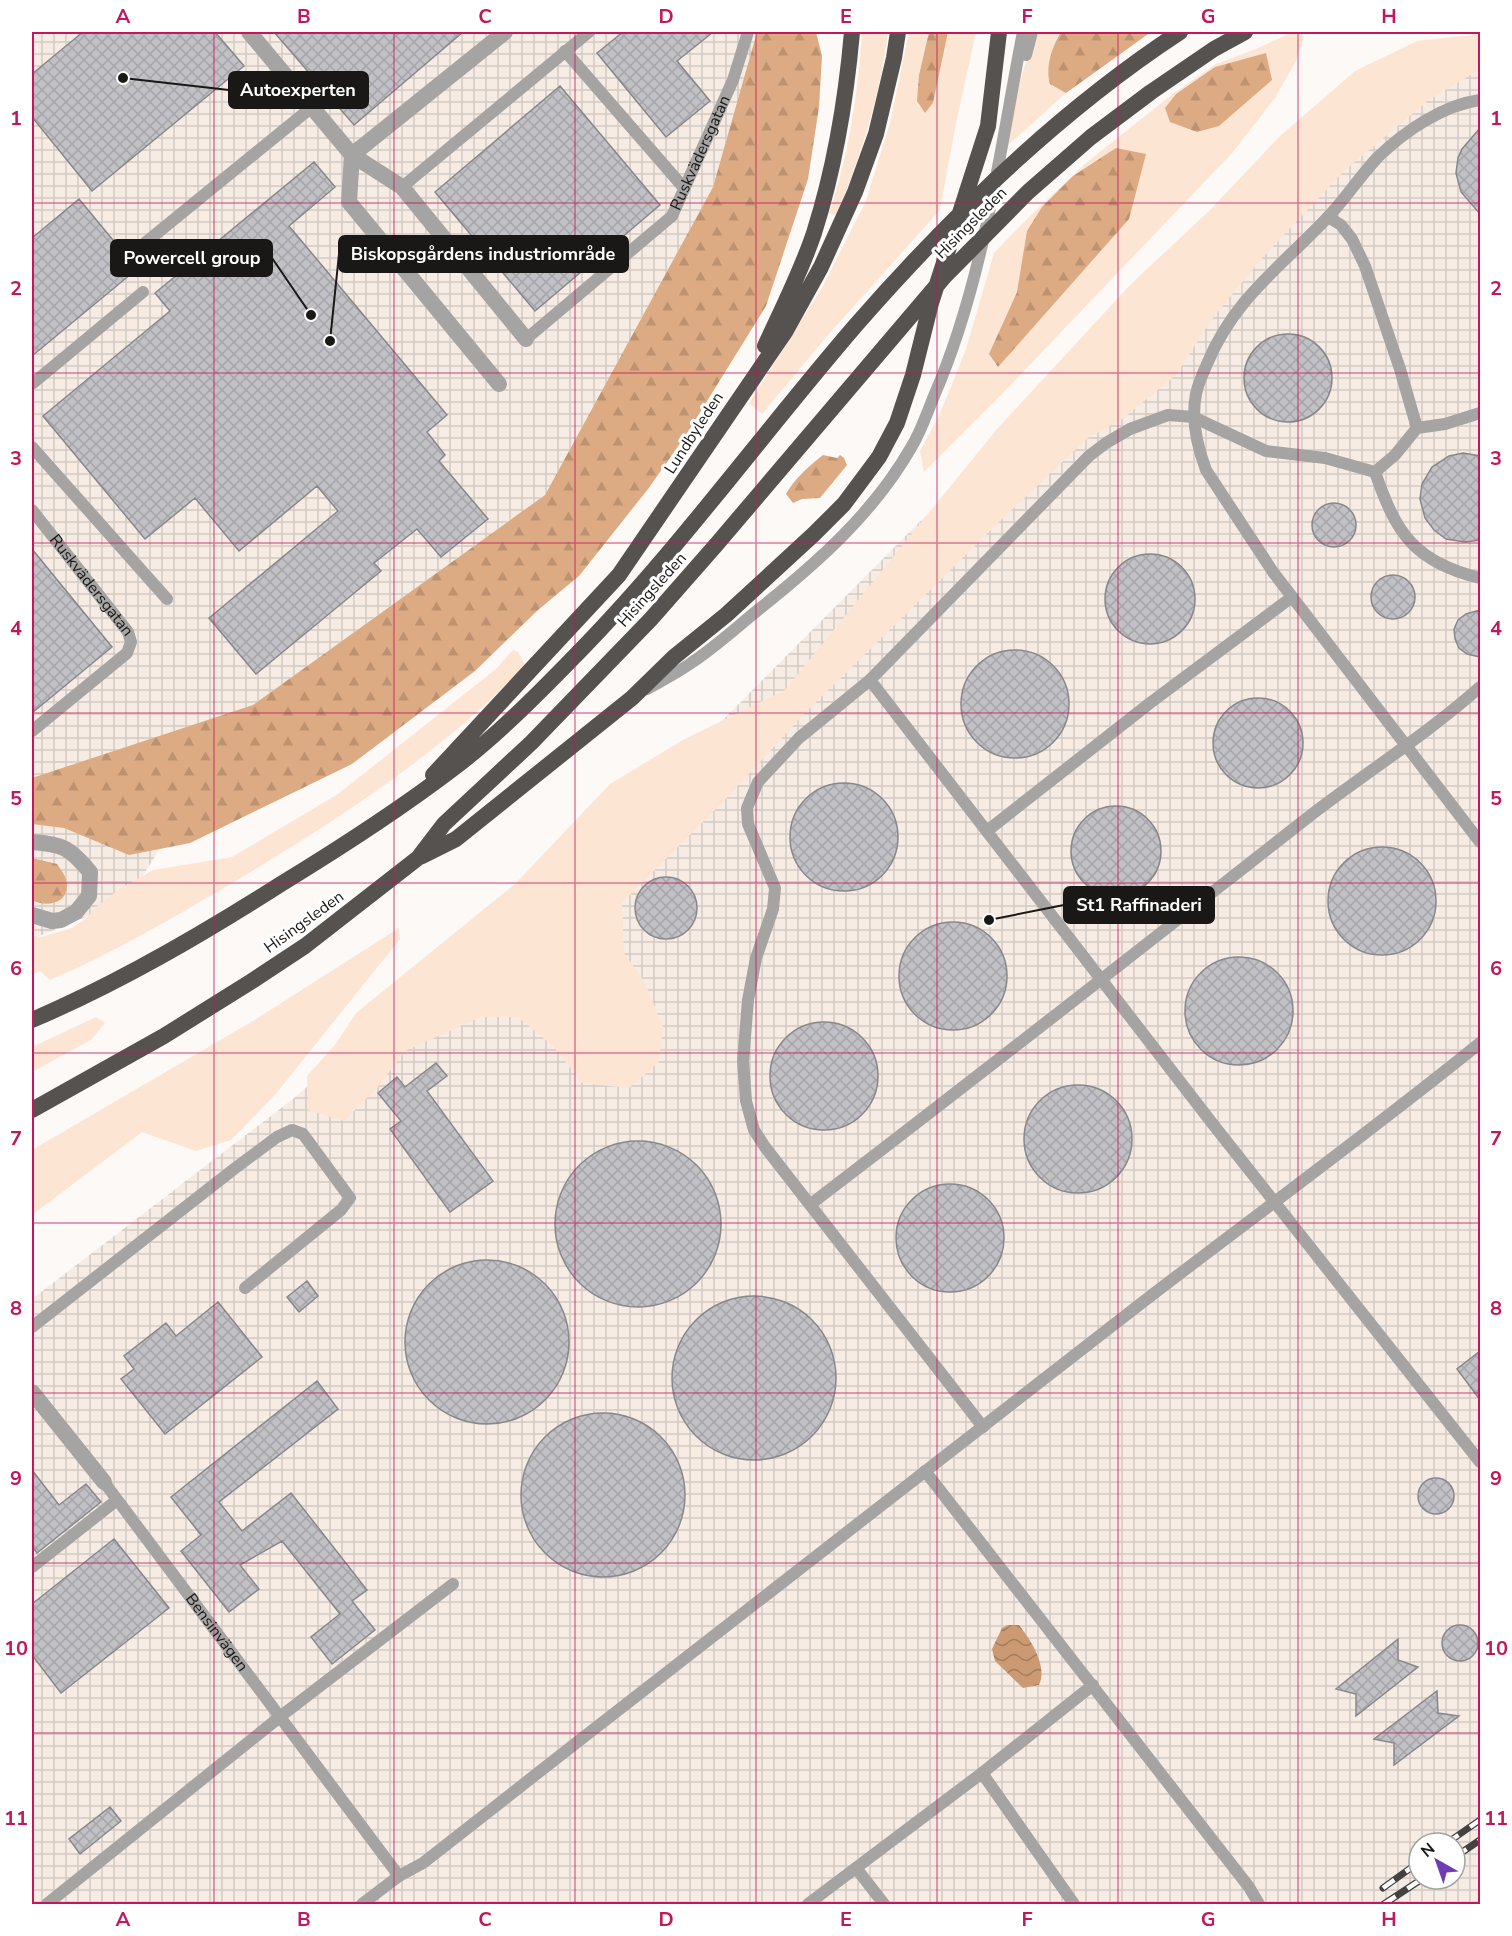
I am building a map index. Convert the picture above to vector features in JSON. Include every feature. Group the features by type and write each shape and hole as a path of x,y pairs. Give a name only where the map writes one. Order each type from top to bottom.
{"highway":[{"path":"747,384 787,300 819,215 840,130 848,81 852,32"},
{"name":"Lundbyleden","path":"418,795 447,759 619,575 695,466 747,384 785,332 821,267 847,212 876,134 898,32"},
{"path":"418,858 456,839 632,698 679,653 771,574 844,504 879,457 897,423 913,375 931,303 988,126 999,32"},
{"name":"Hisingsleden","path":"32,1020 130,974 209,930 317,862 418,795 457,766 573,658 692,525 856,326 928,246 1071,111 1132,63 1180,32"},
{"name":"Hisingsleden","path":"32,1110 164,1036 252,981 305,945 418,858 444,824 531,743 651,619 944,277 1028,192 1091,137 1134,105 1214,49 1245,32"}],"street":[{"name":"Ruskvädersgatan","path":"249,32 352,155 402,187 526,339"},
{"path":"499,384 349,202 352,155 505,32"},
{"path":"32,842 49,843 72,851 90,872 89,896 76,912 61,920 52,921 32,915"},
{"name":"Bensinvägen","path":"32,1392 104,1482"}],"lane":[{"path":"402,187 590,32"},
{"name":"Ruskvädersgatan","path":"526,339 672,216 733,80 747,32"},
{"path":"632,698 695,661 833,547 868,510 913,444 956,340 990,210 1000,146 1023,32"},
{"path":"1000,146 1032,32"},
{"path":"565,51 684,188"},
{"path":"1480,100 1452,107 1401,138 1378,158 1328,217 1252,290 1232,316 1213,351 1196,392 1193,417 1206,470 1273,572 1480,842"},
{"path":"145,243 312,107"},
{"path":"1328,217 1341,225 1352,239 1365,266 1400,369 1417,428"},
{"path":"32,384 144,292"},
{"path":"1374,472 1395,455 1417,428 1445,424 1480,413"},
{"path":"983,1427 754,1130 746,1101 743,1061 748,1000 756,957 773,909 775,888 748,824 747,808 758,782 799,738 870,680 1089,456 1130,429 1168,415 1193,417 1266,451 1325,458 1374,472"},
{"path":"32,447 166,599"},
{"path":"1374,472 1388,508 1414,546 1427,558 1441,566 1480,578"},
{"name":"Ruskvädersgatan","path":"32,510 128,632 132,642 127,653 32,731"},
{"path":"987,831 1292,597"},
{"path":"870,680 1273,1202 1480,1462"},
{"path":"811,1204 1103,980 1313,814 1444,718 1480,687"},
{"path":"363,1905 399,1876 423,1863 925,1471 1273,1202 1419,1093 1480,1043"},
{"path":"32,1326 234,1169 277,1137 292,1130 303,1134 350,1197 341,1210 245,1288"},
{"path":"925,1471 1249,1887 1259,1905"},
{"name":"Bensinvägen","path":"104,1482 399,1876"},
{"path":"32,1567 117,1500"},
{"path":"47,1905 281,1716 453,1584"},
{"path":"808,1905 982,1773 1093,1685"},
{"path":"982,1773 1074,1905"},
{"path":"856,1868 884,1905"}],"shaded area":[{"path":"32,32 757,32 713,187 545,495 253,705 127,900 32,939"},
{"path":"862,32 888,32 880,79 868,125 854,171 836,215 829,213 852,123"},
{"path":"909,32 929,32 919,75 918,101 925,113 933,103 948,32 976,32 940,210 828,335 762,414 749,403 823,286 866,201 890,123"},
{"path":"1039,32 1061,32 1057,39 1050,84 1066,93 1007,146 1023,73"},
{"path":"1293,32 1300,32 1304,37 1296,61 1275,98 1233,152 1001,395 924,472 920,451 938,418 966,349 994,253 1086,163 1174,93 1216,64","holes":["1068,287 998,367 989,354 1017,292"]},
{"path":"1480,34 1480,72 1477,71 1429,100 1345,170 1263,257 1212,319 1176,375 1121,420 1088,438 998,523 801,717 726,799 622,903 624,953 644,981 663,1027 659,1062 629,1088 582,1083 553,1046 518,1017 481,1017 405,1051 377,1088 344,1121 308,1110 307,1076 335,1045 356,1013 515,884 610,784 683,740 785,690 997,429 1130,285 1209,211 1279,137 1355,71 1417,41"},
{"path":"1480,45 1480,1904 32,1904 32,1299 293,1099 702,741 1285,154"},
{"path":"513,650 518,652 525,665 493,697 424,756 349,809 234,882 121,946 50,980 40,971 32,975 32,935 41,937 72,928 87,918 96,907 118,890 153,870 232,857 338,794 496,669"},
{"path":"399,928 400,939 274,1096 231,1140 196,1151 142,1132 32,1215 32,1150 253,1021"},
{"path":"96,1017 105,1023 91,1040 32,1072 32,1047"}],"green space":[{"path":"757,32 816,32 822,56 819,107 808,179 766,306 686,435 648,489 579,576 538,610 475,671 352,764 190,843 129,855 64,828 32,824 32,778 253,705 545,495 713,187"},
{"path":"929,32 948,32 933,103 925,113 917,101 919,75"},
{"path":"1061,32 1151,32 1066,93 1050,84 1048,71 1050,57"},
{"path":"1266,53 1272,80 1219,126 1197,132 1170,122 1165,108 1176,94 1215,67"},
{"path":"1116,148 1146,154 1129,219 998,367 989,354 1017,292 1027,231 1042,207 1073,176"},
{"path":"823,455 837,458 840,455 847,465 820,498 802,499 793,503 786,494 803,473"},
{"path":"32,858 57,864 66,880 67,887 66,893 59,901 48,904 32,900"}],"water":[{"path":"1008,1625 1019,1625 1033,1645 1040,1661 1039,1685 1023,1688 995,1661 992,1649 1002,1628"}],"building":[{"path":"83,32 215,32 244,66 92,191 32,117 32,74"},
{"path":"274,32 463,32 354,125"},
{"path":"623,32 713,32 677,61 710,101 666,137 597,53"},
{"path":"560,86 660,205 535,311 435,192"},
{"path":"1480,128 1480,214 1461,192 1456,173 1462,149"},
{"path":"314,162 335,187 289,226 447,415 427,432 445,455 439,461 488,519 441,557 417,529 374,563 381,571 256,674 209,618 338,511 317,486 239,551 195,498 145,539 43,416 170,311 155,293"},
{"path":"79,199 137,269 32,356 32,238"},
{"path":"1288,334 1305,338 1319,347 1328,361 1332,378 1328,395 1319,409 1305,418 1288,422 1271,418 1257,409 1248,395 1244,378 1248,361 1257,347 1271,338"},
{"path":"1463,453 1480,456 1480,540 1465,542 1446,539 1434,530 1425,518 1420,499 1422,484 1432,467 1449,456"},
{"path":"1334,503 1350,509 1356,525 1350,541 1334,547 1318,541 1312,525 1318,509"},
{"path":"32,549 112,647 32,713"},
{"path":"1150,554 1167,558 1182,567 1191,582 1195,599 1191,616 1182,631 1167,640 1150,644 1133,640 1118,631 1109,616 1105,599 1109,582 1118,567 1133,558"},
{"path":"1393,575 1409,581 1415,597 1409,613 1393,619 1377,613 1371,597 1377,581"},
{"path":"1480,610 1480,657 1467,654 1459,648 1454,629 1458,620 1466,614"},
{"path":"1015,650 1036,654 1053,666 1065,683 1069,704 1065,725 1053,742 1036,754 1015,758 994,754 977,742 965,725 961,704 965,683 977,666 994,654"},
{"path":"1258,698 1275,702 1290,711 1299,726 1303,743 1299,760 1290,775 1275,784 1258,788 1241,784 1226,775 1217,760 1213,743 1217,726 1226,711 1241,702"},
{"path":"844,783 865,787 882,799 894,816 898,837 894,858 882,875 865,887 844,891 823,887 806,875 794,858 790,837 794,816 806,799 823,787"},
{"path":"1116,806 1133,810 1148,819 1157,834 1161,851 1157,868 1148,883 1133,892 1116,896 1099,892 1084,883 1075,868 1071,851 1075,834 1084,819 1099,810"},
{"path":"1382,847 1403,851 1420,863 1432,880 1436,901 1432,922 1420,939 1403,951 1382,955 1361,951 1344,939 1332,922 1328,901 1332,880 1344,863 1361,851"},
{"path":"666,877 683,882 688,886 692,891 697,908 692,925 688,930 683,934 666,939 649,934 644,930 640,925 635,908 640,891 644,886 649,882"},
{"path":"953,922 974,926 991,938 1003,955 1007,976 1003,997 991,1014 974,1026 953,1030 932,1026 915,1014 903,997 899,976 903,955 915,938 932,926"},
{"path":"1239,957 1260,961 1277,973 1289,990 1293,1011 1289,1032 1277,1049 1260,1061 1239,1065 1218,1061 1201,1049 1189,1032 1185,1011 1189,990 1201,973 1218,961"},
{"path":"824,1022 845,1026 862,1038 874,1055 878,1076 874,1097 862,1114 845,1126 824,1130 803,1126 786,1114 774,1097 770,1076 774,1055 786,1038 803,1026"},
{"path":"436,1063 447,1076 427,1091 493,1181 450,1212 390,1129 401,1121 378,1093 397,1077 405,1087"},
{"path":"1078,1085 1099,1089 1116,1101 1128,1118 1132,1139 1128,1160 1116,1177 1099,1189 1078,1193 1057,1189 1040,1177 1028,1160 1024,1139 1028,1118 1040,1101 1057,1089"},
{"path":"638,1141 670,1148 684,1155 696,1166 707,1178 714,1192 721,1224 714,1256 707,1270 696,1282 684,1293 670,1300 638,1307 606,1300 592,1293 580,1282 569,1270 562,1256 555,1224 562,1192 569,1178 580,1166 592,1155 606,1148"},
{"path":"950,1184 971,1188 988,1200 1000,1217 1004,1238 1000,1259 988,1276 971,1288 950,1292 929,1288 912,1276 900,1259 896,1238 900,1217 912,1200 929,1188"},
{"path":"487,1260 503,1261 518,1266 545,1284 563,1311 568,1326 568,1358 563,1373 545,1400 518,1418 503,1423 487,1424 471,1423 456,1418 429,1400 411,1373 406,1358 405,1342 406,1326 411,1311 429,1284 456,1266 471,1261"},
{"path":"307,1281 318,1296 299,1312 287,1297"},
{"path":"754,1296 770,1297 785,1302 812,1320 830,1347 835,1362 835,1394 830,1409 812,1436 785,1454 770,1459 754,1460 738,1459 723,1454 696,1436 678,1409 673,1394 672,1378 673,1362 678,1347 696,1320 723,1302 738,1297"},
{"path":"218,1302 262,1357 165,1434 121,1379 134,1369 124,1356 166,1323 176,1336"},
{"path":"1480,1351 1480,1400 1457,1369"},
{"path":"317,1381 338,1409 219,1502 242,1531 291,1493 367,1590 352,1601 375,1630 332,1664 311,1637 340,1614 282,1541 240,1565 259,1589 229,1612 181,1551 201,1535 171,1497"},
{"path":"603,1413 619,1414 634,1419 661,1437 679,1464 684,1479 684,1511 679,1526 661,1553 634,1571 619,1576 603,1577 587,1576 572,1571 545,1553 527,1526 522,1511 521,1495 522,1479 527,1464 545,1437 572,1419 587,1414"},
{"path":"32,1470 59,1505 86,1484 101,1502 37,1553 32,1546"},
{"path":"1436,1478 1449,1483 1454,1496 1449,1509 1436,1514 1423,1509 1418,1496 1423,1483"},
{"path":"114,1539 169,1608 61,1693 32,1655 32,1604"},
{"path":"1460,1625 1473,1630 1478,1643 1473,1656 1460,1661 1447,1656 1442,1643 1447,1630"},
{"path":"1398,1639 1398,1660 1418,1667 1356,1716 1356,1694 1336,1689"},
{"path":"1437,1691 1438,1713 1459,1716 1394,1765 1394,1743 1374,1739"},
{"path":"110,1807 121,1821 80,1854 69,1839"}],"railway":[{"path":"1464,1831 1480,1820"},
{"path":"1467,1849 1480,1840"},
{"path":"1383,1888 1407,1871"},
{"path":"1384,1904 1407,1889"}],"place":[{"name":"Autoexperten","path":"123,78"},
{"name":"Powercell group","path":"311,315"},
{"name":"Biskopsgårdens industriområde","path":"330,341"},
{"name":"St1 Raffinaderi","path":"989,920"}]}
